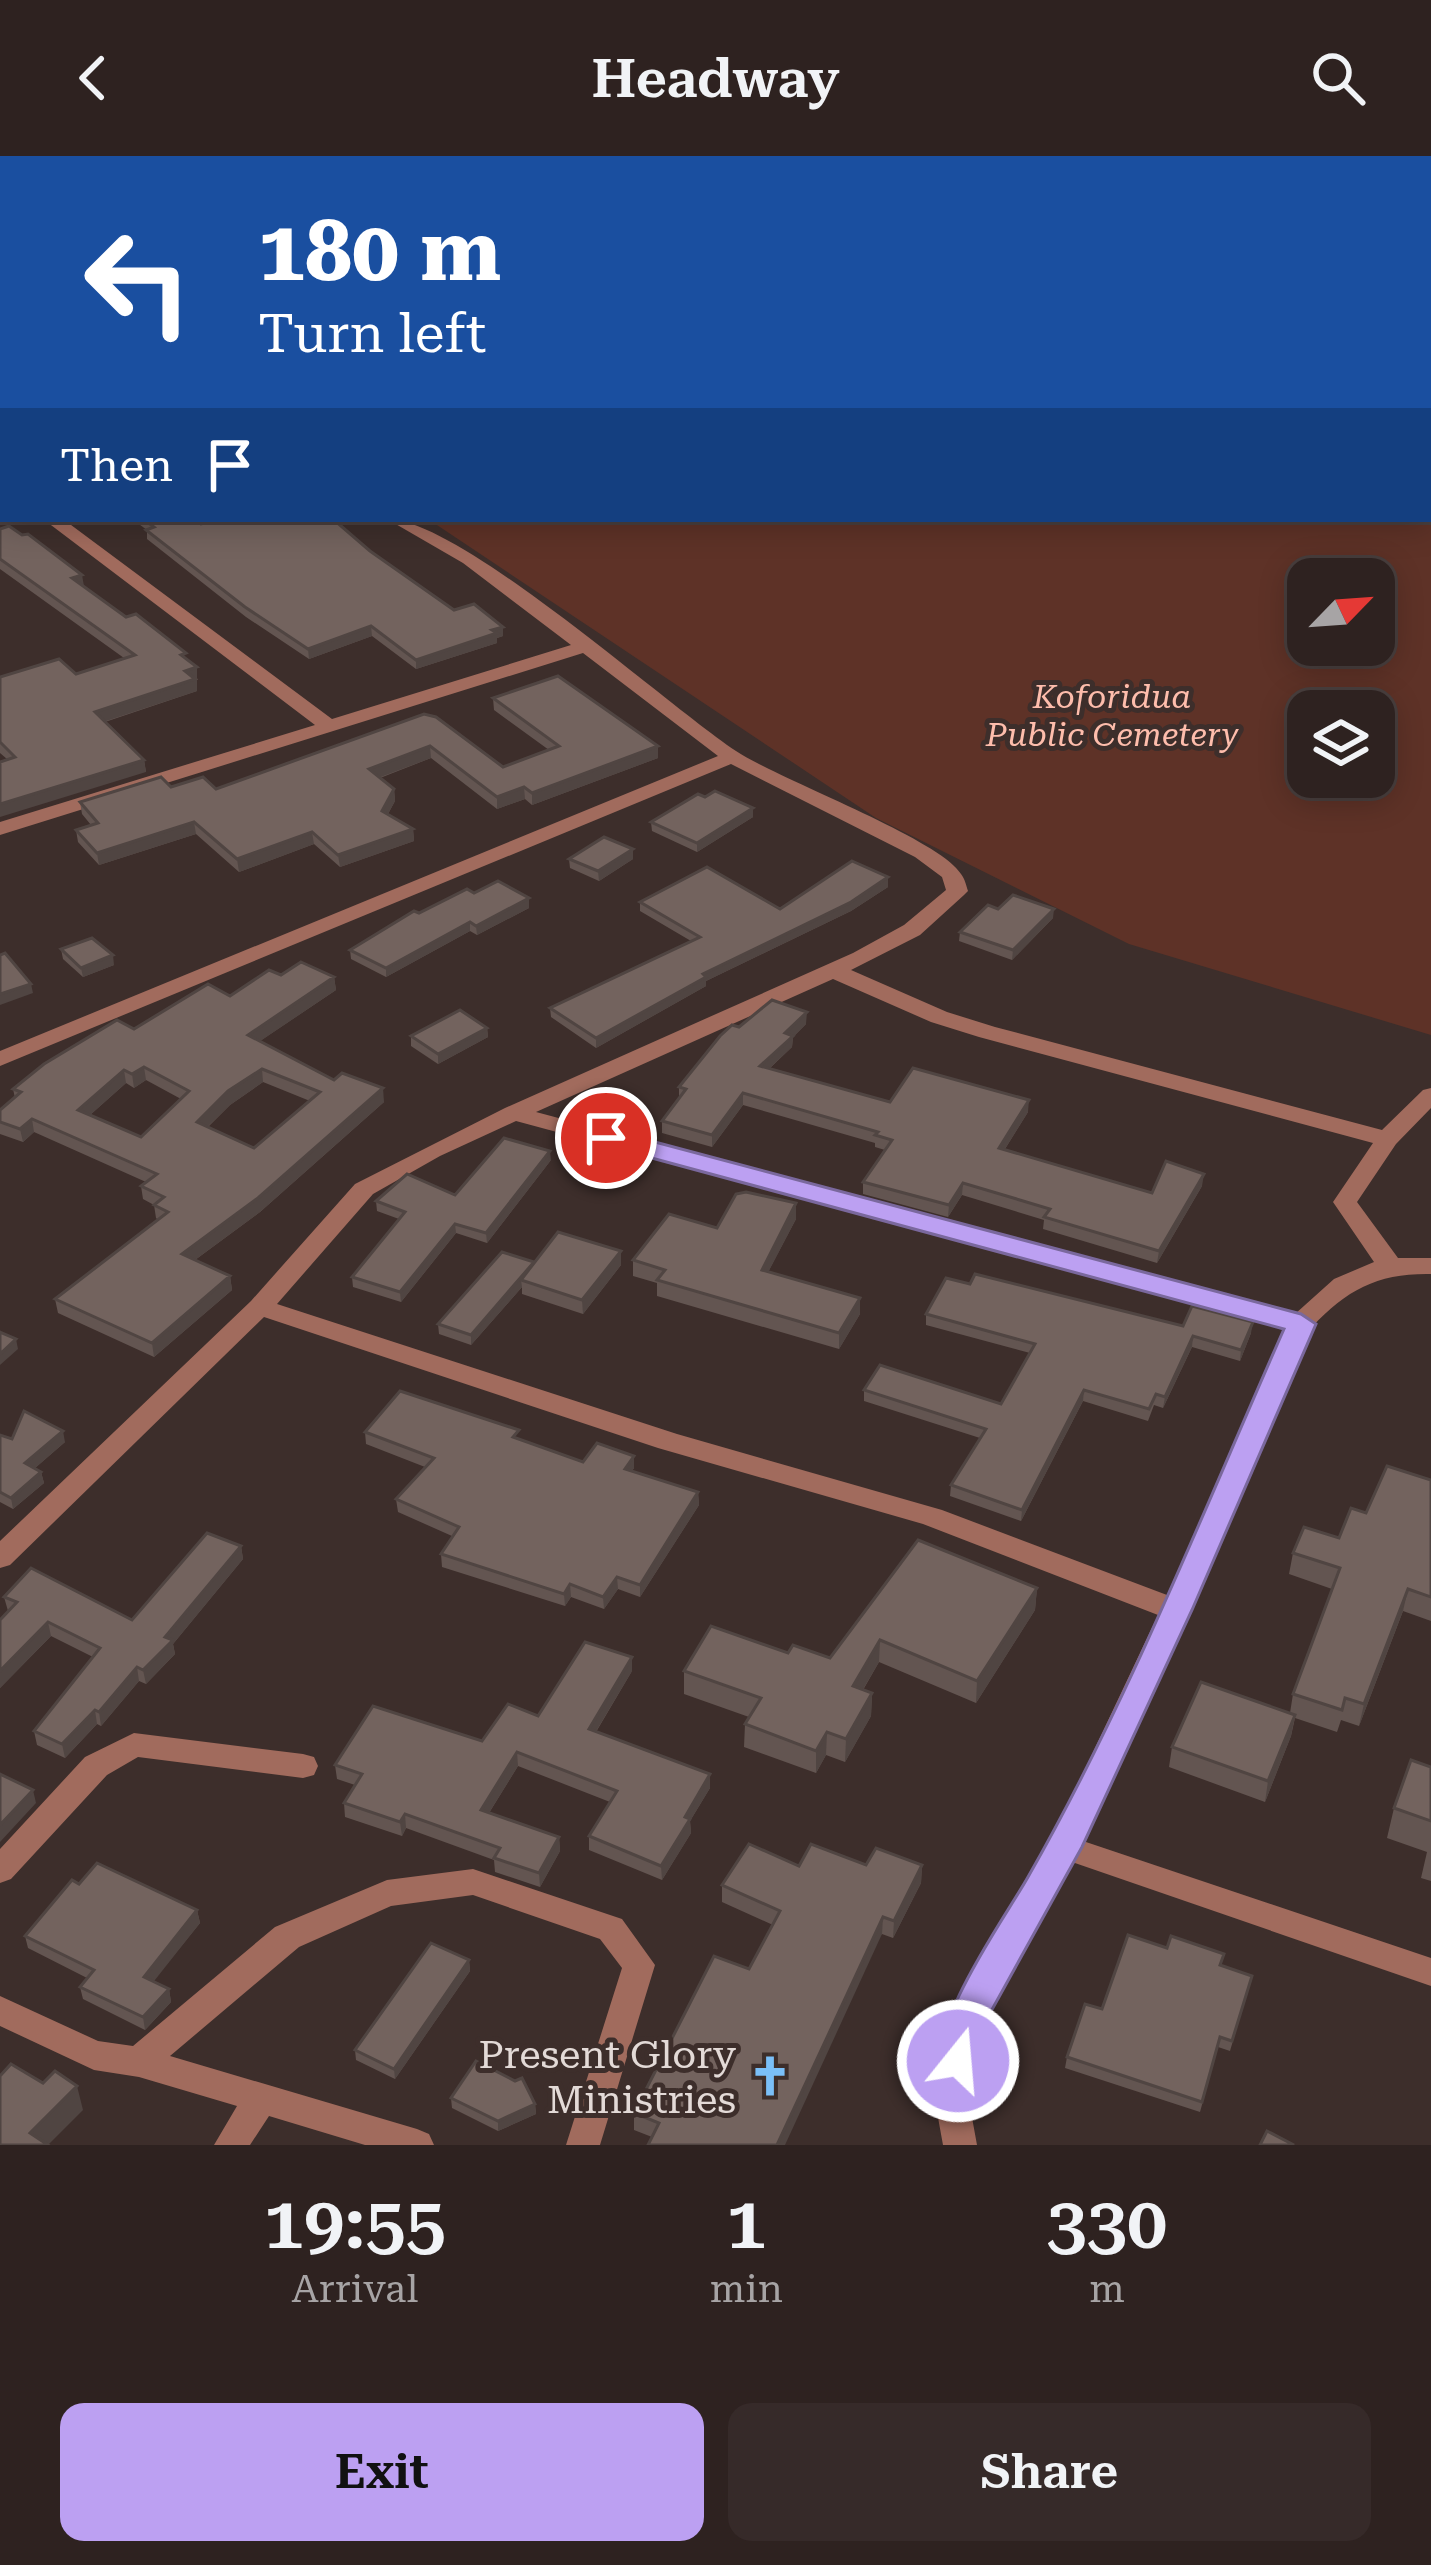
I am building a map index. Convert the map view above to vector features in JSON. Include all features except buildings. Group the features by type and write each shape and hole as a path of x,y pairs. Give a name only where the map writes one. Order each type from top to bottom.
{"street":[{"path":"56,522 332,728"},
{"path":"0,1558 260,1306 364,1189 513,1113 834,971 912,930 957,891 951,874 922,853 732,757 469,560 401,522"},
{"path":"0,829 584,647"},
{"path":"0,1059 732,757"},
{"path":"834,971 987,1032 1387,1139"},
{"path":"1388,1263 1345,1202 1387,1139 1431,1095"},
{"path":"513,1113 1301,1324"},
{"path":"960,2145 952,2101 965,2022 1064,1847 1301,1324 1328,1291 1388,1263 1431,1266"},
{"path":"260,1306 668,1441 932,1517 1175,1610"},
{"path":"0,1870 96,1766 134,1745 303,1766"},
{"path":"1064,1847 1431,1972"},
{"path":"139,2062 287,1937 387,1893 473,1882 611,1929 639,1965 583,2145"},
{"path":"0,2010 94,2055 139,2062 417,2145"},
{"path":"232,2145 261,2098"}],"green space":[{"name":"Koforidua Public Cemetery","path":"432,522 1431,522 1431,1035 1129,944 876,818"}],"place":[{"name":"Present Glory Ministries","path":"770,2076"}],"route":[{"path":"606,1138 1301,1324 1064,1847 965,2022 958,2061"}]}
